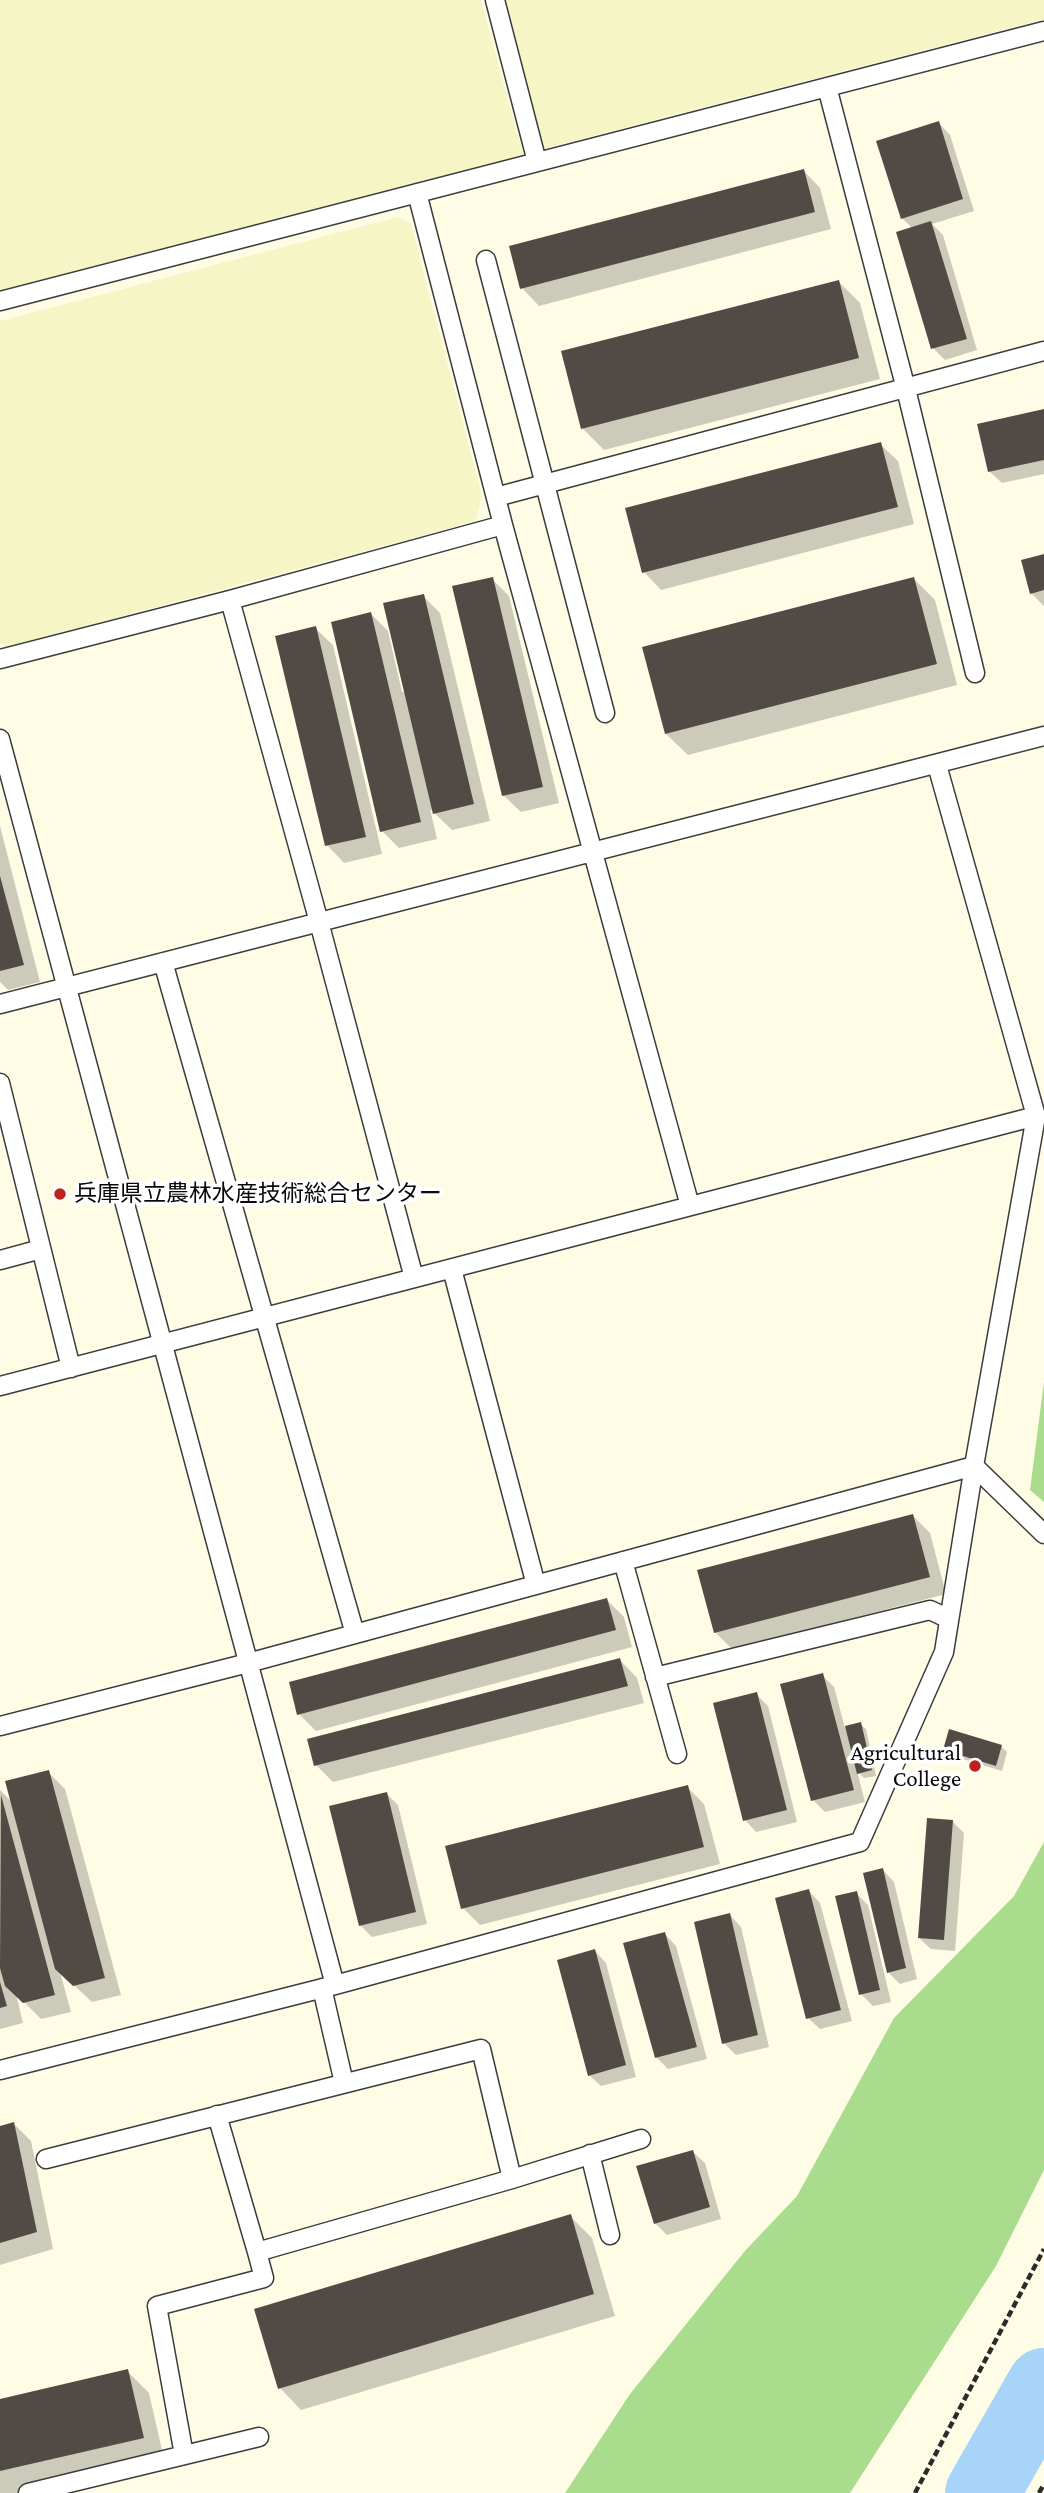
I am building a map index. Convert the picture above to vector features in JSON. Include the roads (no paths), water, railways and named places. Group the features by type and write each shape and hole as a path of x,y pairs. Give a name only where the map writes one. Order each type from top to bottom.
{"lane":[{"path":"495,0 537,162"},
{"path":"0,301 1044,31"},
{"path":"827,87 906,389 975,673"},
{"path":"417,193 503,525 690,1206"},
{"path":"486,260 605,713"},
{"path":"496,497 1044,351"},
{"path":"0,659 230,600 503,525"},
{"path":"230,600 414,1278"},
{"path":"0,1004 1044,736"},
{"path":"0,739 247,1662 328,1987 344,2083"},
{"path":"0,2070 328,1987 860,1842 944,1652 1036,1116 937,765"},
{"path":"163,961 355,1634"},
{"path":"0,1083 7,1139 41,1249 71,1368"},
{"path":"0,1386 1036,1116"},
{"path":"0,1260 41,1249"},
{"path":"452,1269 536,1585"},
{"path":"974,1466 1044,1534"},
{"path":"0,1726 355,1634 974,1466"},
{"path":"623,1561 677,1754"},
{"path":"656,1677 930,1610 949,1619"},
{"path":"46,2158 481,2049 512,2179"},
{"path":"184,2455 157,2306 264,2278 217,2115"},
{"path":"257,2252 641,2139"},
{"path":"590,2154 610,2235"},
{"path":"28,2493 259,2437"}],"waterway":[{"path":"982,2493 1044,2385"}],"place":[{"name":"兵庫県立農林水産技術総合センター","path":"60,1194"},
{"name":"Agricultural College","path":"975,1766"}]}
